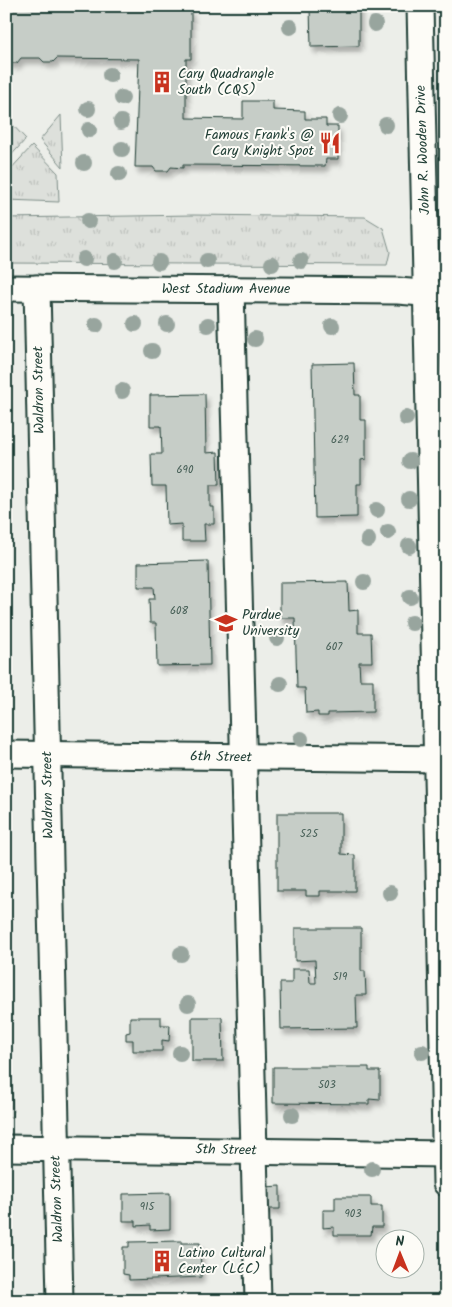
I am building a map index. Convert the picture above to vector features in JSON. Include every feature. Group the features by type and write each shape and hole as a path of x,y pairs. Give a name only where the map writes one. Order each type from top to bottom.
{"street":[{"name":"John R. Wooden Drive","path":"420,6 436,294 446,1183"},
{"name":"West Stadium Avenue","path":"6,288 398,291 436,294"},
{"name":"Waldron Street","path":"37,288 60,1301"},
{"path":"231,290 258,1301"},
{"name":"6th Street","path":"6,754 441,759"},
{"name":"5th Street","path":"6,1148 445,1154"}],"shaded area":[{"name":"Purdue University","path":"6,6 446,6 446,1301 6,1301"}],"green space":[{"path":"61,115 63,167 40,140"},
{"path":"6,118 26,139 6,161"},
{"path":"32,146 58,173 59,202 7,200 7,173"},
{"path":"193,215 365,217 383,228 390,252 387,265 6,263 6,218"},
{"path":"6,1056 11,1056 13,1117 6,1117"}],"building":[{"name":"Cary Quadrangle South (CQS)","path":"8,6 42,9 44,6 55,6 57,9 64,10 188,8 188,11 191,11 191,59 186,59 186,118 243,119 243,101 273,101 273,110 305,111 305,119 326,119 326,126 338,126 338,159 326,159 325,166 183,165 183,168 171,167 168,171 156,171 153,167 135,167 139,59 57,58 53,62 44,62 40,58 21,58 17,63 10,63 6,60"},
{"path":"310,6 359,6 359,46 311,47"},
{"path":"354,363 355,395 360,395 360,420 366,420 366,459 361,460 361,484 357,484 357,517 315,518 312,364"},
{"path":"205,394 206,453 218,452 219,485 210,485 210,507 214,507 214,524 204,524 205,541 182,541 182,524 167,525 166,486 152,486 151,454 162,454 161,426 150,426 150,395"},
{"path":"208,561 210,665 157,666 156,623 150,623 149,599 155,599 154,587 138,587 138,563"},
{"path":"348,582 349,611 358,610 358,633 371,633 372,662 359,662 360,680 373,680 373,712 328,713 328,716 318,716 318,712 306,713 305,688 297,688 295,618 280,618 280,583"},
{"path":"277,813 341,813 341,854 355,855 355,891 320,891 320,896 306,896 306,891 277,891"},
{"path":"295,928 361,928 361,971 365,971 366,995 356,995 357,1028 281,1029 280,983 292,983 292,969 309,969 310,983 316,983 315,960 295,961"},
{"path":"130,1017 161,1017 161,1025 170,1025 169,1041 162,1040 162,1051 133,1051 133,1040 126,1040 126,1033 130,1032"},
{"path":"192,1017 222,1017 223,1061 192,1061"},
{"path":"273,1067 369,1067 369,1071 380,1071 380,1100 369,1099 369,1104 273,1103"},
{"path":"280,1186 280,1209 265,1209 265,1187"},
{"path":"170,1193 170,1229 150,1230 150,1225 136,1226 136,1221 123,1221 123,1194"},
{"path":"335,1197 371,1197 371,1206 382,1206 382,1227 372,1227 371,1235 334,1235 334,1227 323,1228 323,1210 335,1210"},
{"name":"Latino Cultural Center (LCC)","path":"181,1241 181,1243 200,1243 201,1277 129,1280 129,1275 123,1274 123,1247 129,1247 129,1242"}],"place":[{"name":"Cary Quadrangle South (CQS)","path":"162,82"},
{"name":"Famous Frank's @ Cary Knight Spot","path":"330,143"},
{"name":"Purdue University","path":"226,623"},
{"name":"Latino Cultural Center (LCC)","path":"162,1261"}]}
